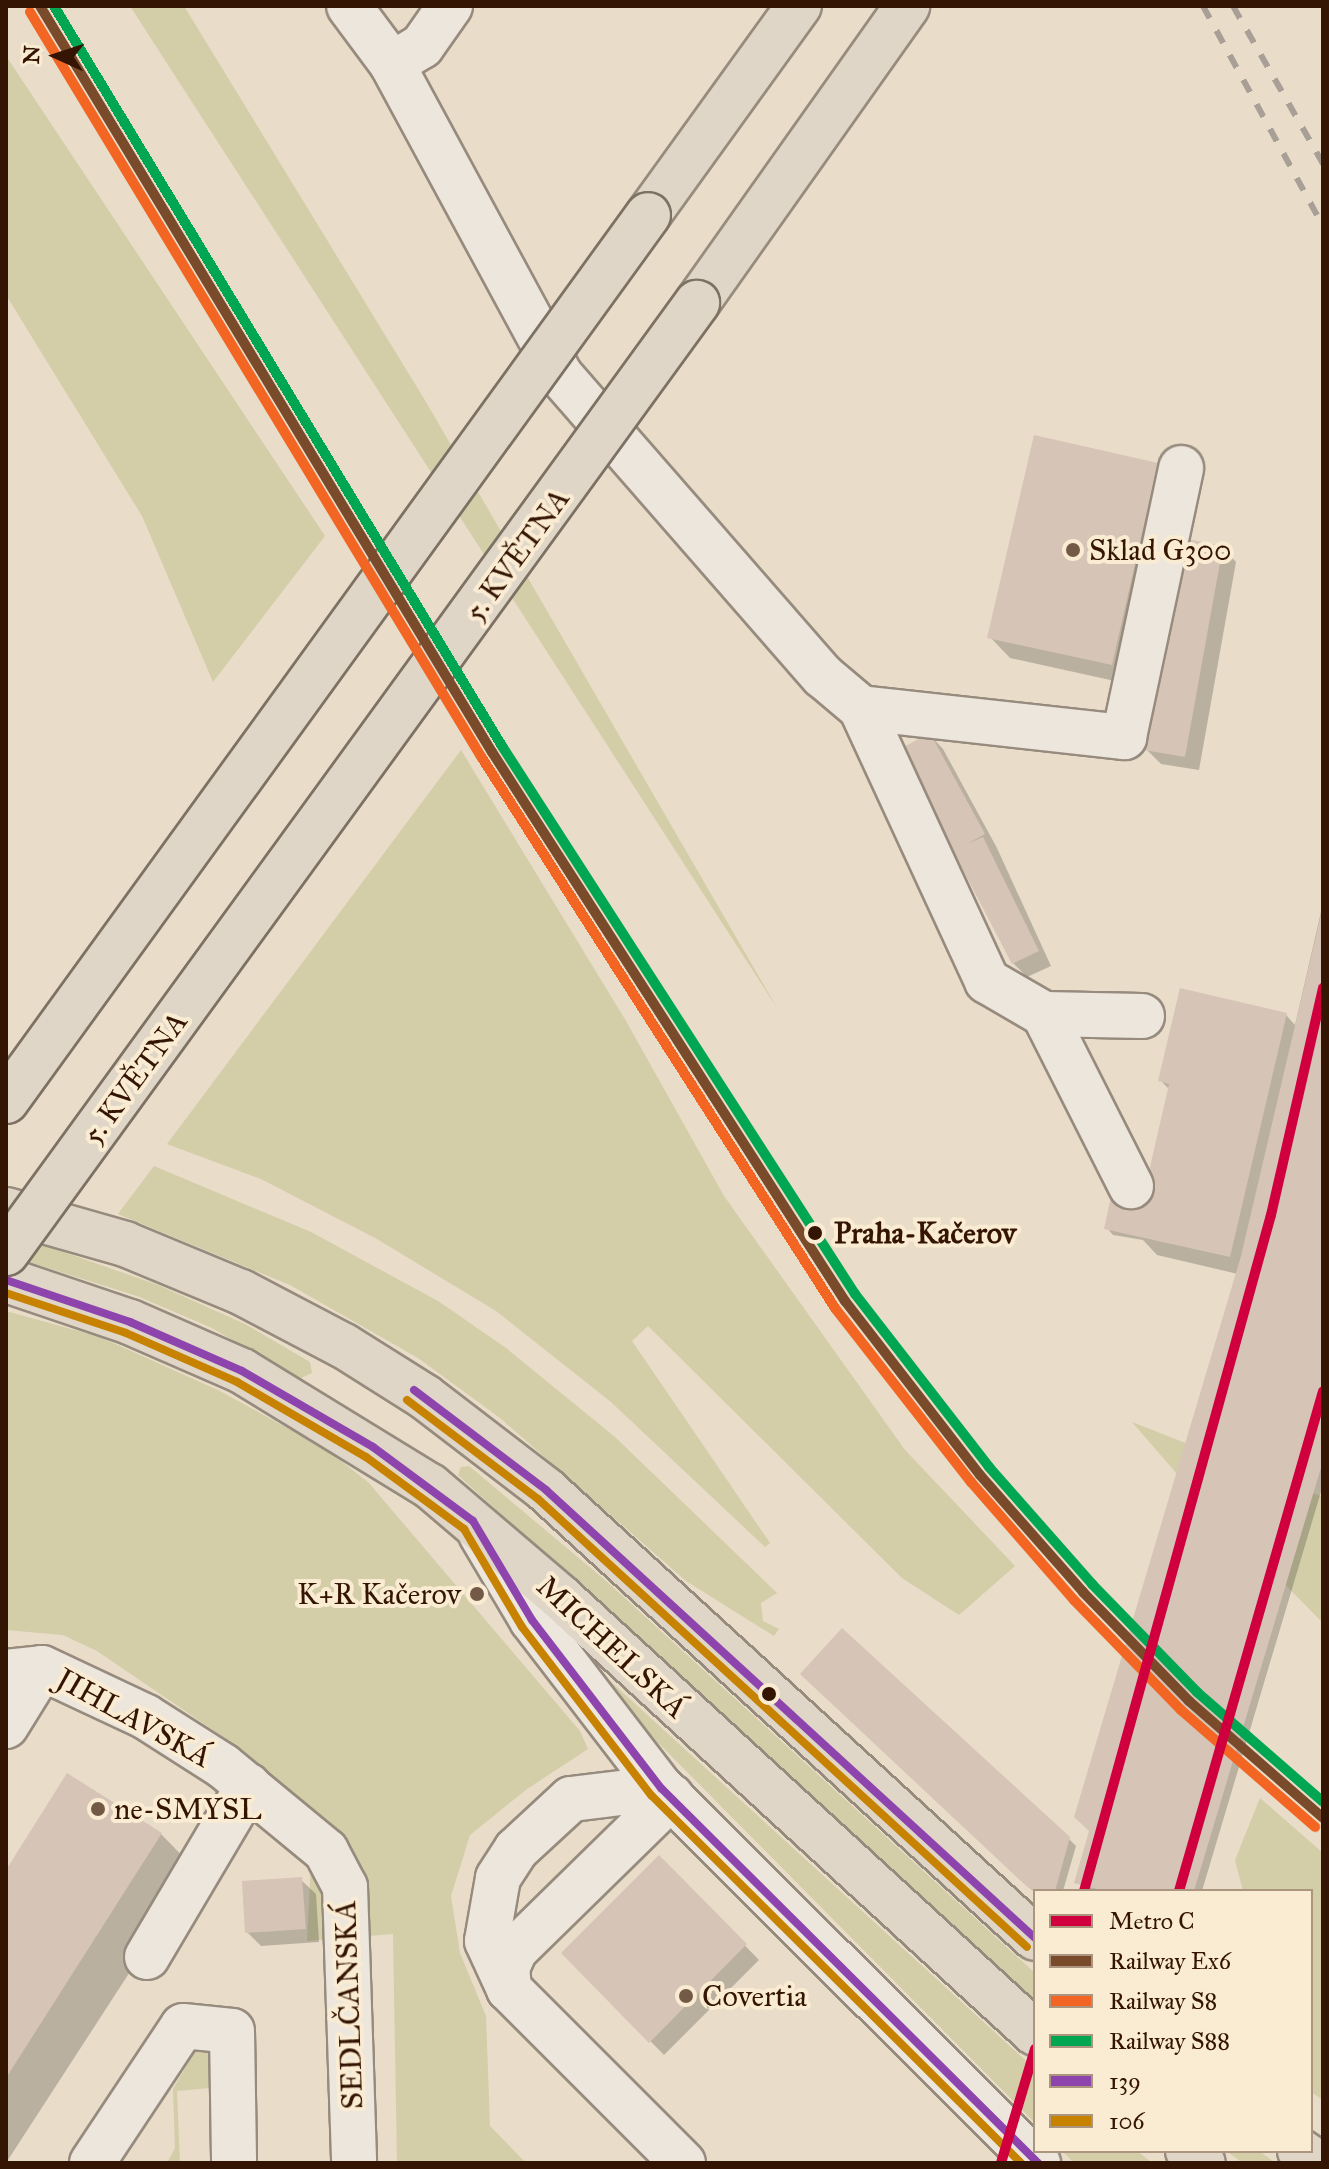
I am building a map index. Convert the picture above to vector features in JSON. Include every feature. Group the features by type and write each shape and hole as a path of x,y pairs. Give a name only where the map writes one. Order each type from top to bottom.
{"main road":[{"path":"6,1101 799,6"},
{"name":"5. KVĚTNA","path":"6,1253 697,303 907,6"},
{"path":"6,1210 125,1244 241,1292 344,1346 425,1397 546,1490 1033,1936"},
{"name":"MICHELSKÁ","path":"6,1280 130,1322 242,1371 383,1453 473,1521 1033,2031"}],"street":[{"path":"349,6 392,64 561,376 823,676 861,708 987,981 1044,1014 1142,1016"},
{"path":"392,64 422,46 450,6"},
{"path":"861,708 1124,737 1181,468"},
{"path":"1044,1014 1131,1186"},
{"path":"473,1521 532,1620 666,1793 1038,2163"},
{"path":"6,1726 24,1670"},
{"name":"JIHLAVSKÁ","path":"24,1670 146,1717 292,1819"},
{"path":"147,1957 248,1786"},
{"path":"666,1793 571,1799 516,1850 498,1878 488,1914 493,1962 509,1989 683,2163"},
{"path":"509,1989 507,1968 515,1950 666,1793"},
{"name":"SEDLČANSKÁ","path":"292,1819 326,1851 345,1887 354,2163"},
{"path":"92,2163 183,2026 232,2031 234,2163"}],"shaded area":[{"path":"130,6 184,6 426,402 777,1008"},
{"path":"6,56 325,536 213,682 142,516 6,295"},
{"path":"461,750 626,1021 724,1196 905,1450 1015,1566 959,1615 902,1578 648,1326 632,1341 770,1543 765,1547 611,1402 496,1311 377,1239 261,1179 167,1144"},
{"path":"154,1166 311,1232 438,1301 506,1348 615,1437 777,1593 761,1603 763,1621 779,1629 774,1636 686,1581 500,1418 418,1358 290,1285 118,1214"},
{"path":"29,1240 158,1285 245,1324 310,1362 312,1373 299,1379 212,1328 137,1296 13,1257"},
{"path":"6,1311 100,1337 220,1391 324,1448 368,1482 580,1731 588,1749 527,1789 470,1835 451,1896 460,1953 486,2016 490,2126 526,2163 397,2163 393,1934 307,1941 311,1861 294,1794 238,1747 97,1651 63,1635 6,1630"},
{"path":"1132,1422 1323,1497 1323,1623 1184,1482"},
{"path":"469,1466 605,1580 1033,1971 1033,1998 458,1475 461,1467"},
{"path":"597,1669 1033,2067 1033,2121 593,1677"},
{"path":"1260,1798 1323,1853 1323,2100 1313,2093 1313,1889 1242,1889 1235,1860"},
{"path":"200,2043 208,2048 210,2088 177,2091 180,2163 167,2163 175,2148 173,2089"},
{"path":"1064,2153 1140,2153 1152,2163 1074,2163"},
{"path":"1229,2153 1262,2153 1276,2163 1243,2163"}],"building":[{"name":"Sklad G300","path":"1034,435 1158,463 1112,665 987,638"},
{"path":"1182,538 1223,546 1185,757 1144,750"},
{"path":"930,733 985,834 967,844 983,837 1039,951 1012,964 900,749"},
{"path":"1323,906 1323,1461 1195,1889 1097,1889 1074,1883 1089,1831 1074,1817 1241,1256"},
{"path":"1180,988 1287,1013 1230,1257 1104,1229 1114,1183 1145,1189 1169,1084 1158,1081"},
{"path":"842,1628 1070,1837 1056,1889 1033,1891 1023,1883 800,1674"},
{"path":"67,1773 162,1833 6,2078 6,1870"},
{"path":"659,1855 747,1944 649,2043 561,1953"},
{"path":"302,1877 306,1929 245,1933 242,1881"}],"railway":[{"path":"1203,6 1323,226"},
{"path":"1233,6 1323,164"}],"metro line":[{"name":"C","path":"1085,1889 1271,1215 1323,988"},
{"name":"C","path":"1180,1889 1323,1391"},
{"name":"C","path":"1001,2163 1033,2056"}],"rail line":[{"name":"Ex6","path":"40,6 492,752 845,1301 980,1475 1083,1592 1189,1701 1323,1818"},
{"name":"S88","path":"54,6 502,746 855,1294 989,1467 1092,1584 1197,1692 1323,1802"},
{"name":"S8","path":"30,12 482,758 835,1308 971,1482 1074,1600 1181,1710 1315,1827"}],"transit line":[{"name":"139","path":"6,1280 130,1322 242,1371 373,1447 473,1521 532,1620 661,1788 1038,2163"},
{"name":"106","path":"6,1293 126,1333 237,1382 366,1457 464,1529 522,1627 651,1795 1021,2163"},
{"name":"139","path":"414,1390 546,1490 1033,1936"},
{"name":"106","path":"407,1400 538,1499 1027,1947"}],"place":[{"name":"Sklad G300","path":"1073,550"},
{"name":"Praha-Kačerov","path":"815,1233"},
{"name":"K+R Kačerov","path":"477,1594"},
{"name":"ne-SMYSL","path":"98,1809"},
{"name":"Covertia","path":"686,1996"}]}
